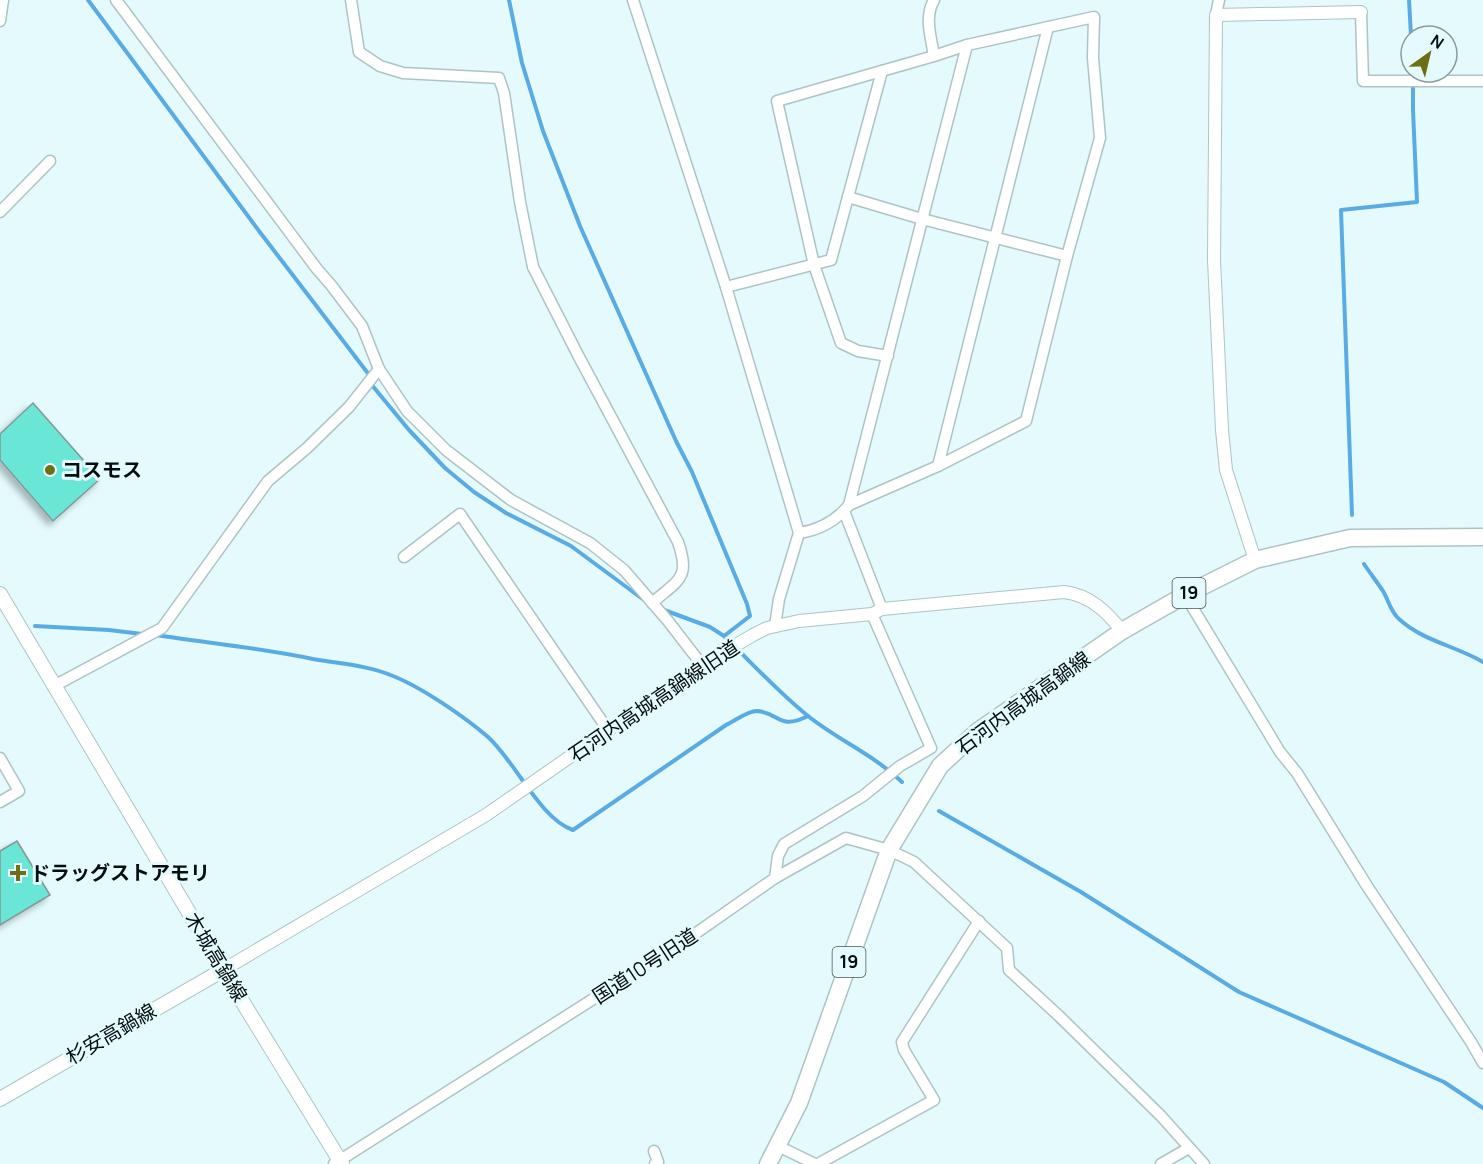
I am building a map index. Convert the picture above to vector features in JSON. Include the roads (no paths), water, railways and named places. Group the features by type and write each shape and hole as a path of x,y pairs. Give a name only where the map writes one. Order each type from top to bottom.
{"main road":[{"name":"石河内高城高鍋線","path":"768,1164 799,1103 889,850 940,766 978,731 1122,631 1185,595 1255,560 1350,538 1483,537"},
{"name":"木城高鍋線","path":"2,602 338,1163"},
{"name":"杉安高鍋線","path":"0,1099 223,970"}],"street":[{"path":"0,21 3,0"},
{"path":"116,0 362,326 379,369 407,411 446,450 511,500 590,543 624,570 702,665"},
{"path":"351,0 358,52 380,66 403,73 498,78 504,93 520,202 533,267 678,542 684,560 682,577 652,603"},
{"path":"633,0 726,287 799,533 779,599 775,626"},
{"path":"934,0 928,10 934,56"},
{"path":"1218,0 1214,260 1222,430 1226,470 1255,560"},
{"path":"1216,15 1361,12 1364,81 1483,81"},
{"path":"846,508 938,466 1026,421 1067,256 1100,138 1093,58 1094,17 967,45 777,101 814,265 841,343 858,351 888,356"},
{"path":"938,466 1048,27"},
{"path":"799,533 817,528 840,517 846,508 888,356 967,45"},
{"path":"726,287 831,260 882,70"},
{"path":"0,212 50,161"},
{"path":"848,197 922,219 1067,256"},
{"path":"54,686 162,628 268,481 307,448 349,407 379,369"},
{"path":"775,879 778,856 784,844 863,796 900,766 931,748 877,611 846,508"},
{"path":"404,557 460,514 608,730"},
{"name":"石河内高城高鍋線旧道","path":"223,970 486,815 702,665 753,635 775,626 877,611 1065,592 1078,594 1106,611 1122,631"},
{"path":"1185,595 1280,752 1297,773 1330,828 1483,1063"},
{"path":"0,758 19,791 0,802"},
{"name":"国道10号旧道","path":"338,1163 689,938 775,879 846,838 889,850 914,862 979,921 1007,948 1009,970 1161,1116 1204,1164"},
{"path":"778,1146 817,1164 934,1100 904,1050 902,1042 979,921"},
{"path":"1161,1164 1189,1148"},
{"path":"654,1151 658,1162 656,1164"}],"waterway":[{"path":"88,0 370,376"},
{"path":"509,0 522,63 543,131 580,226 692,472 747,604 750,616 724,636"},
{"path":"1409,0 1410,24"},
{"path":"1352,515 1341,210 1417,202 1413,84"},
{"path":"371,384 409,430 445,468 474,492 506,513 571,546 644,600"},
{"path":"1364,564 1383,591 1396,616 1408,627 1483,662"},
{"path":"664,610 710,627 724,636 797,707 831,733 880,764 902,782"},
{"path":"35,626 142,634"},
{"path":"156,635 353,665 383,672 404,681 442,703 488,737 539,802 561,824 573,830 745,714 753,711 764,712 790,722 808,716"},
{"path":"939,811 1081,892 1239,992 1444,1082 1483,1108"}],"place":[{"name":"コスモス","path":"50,470"},
{"name":"ドラッグストアモリ","path":"18,873"}]}
